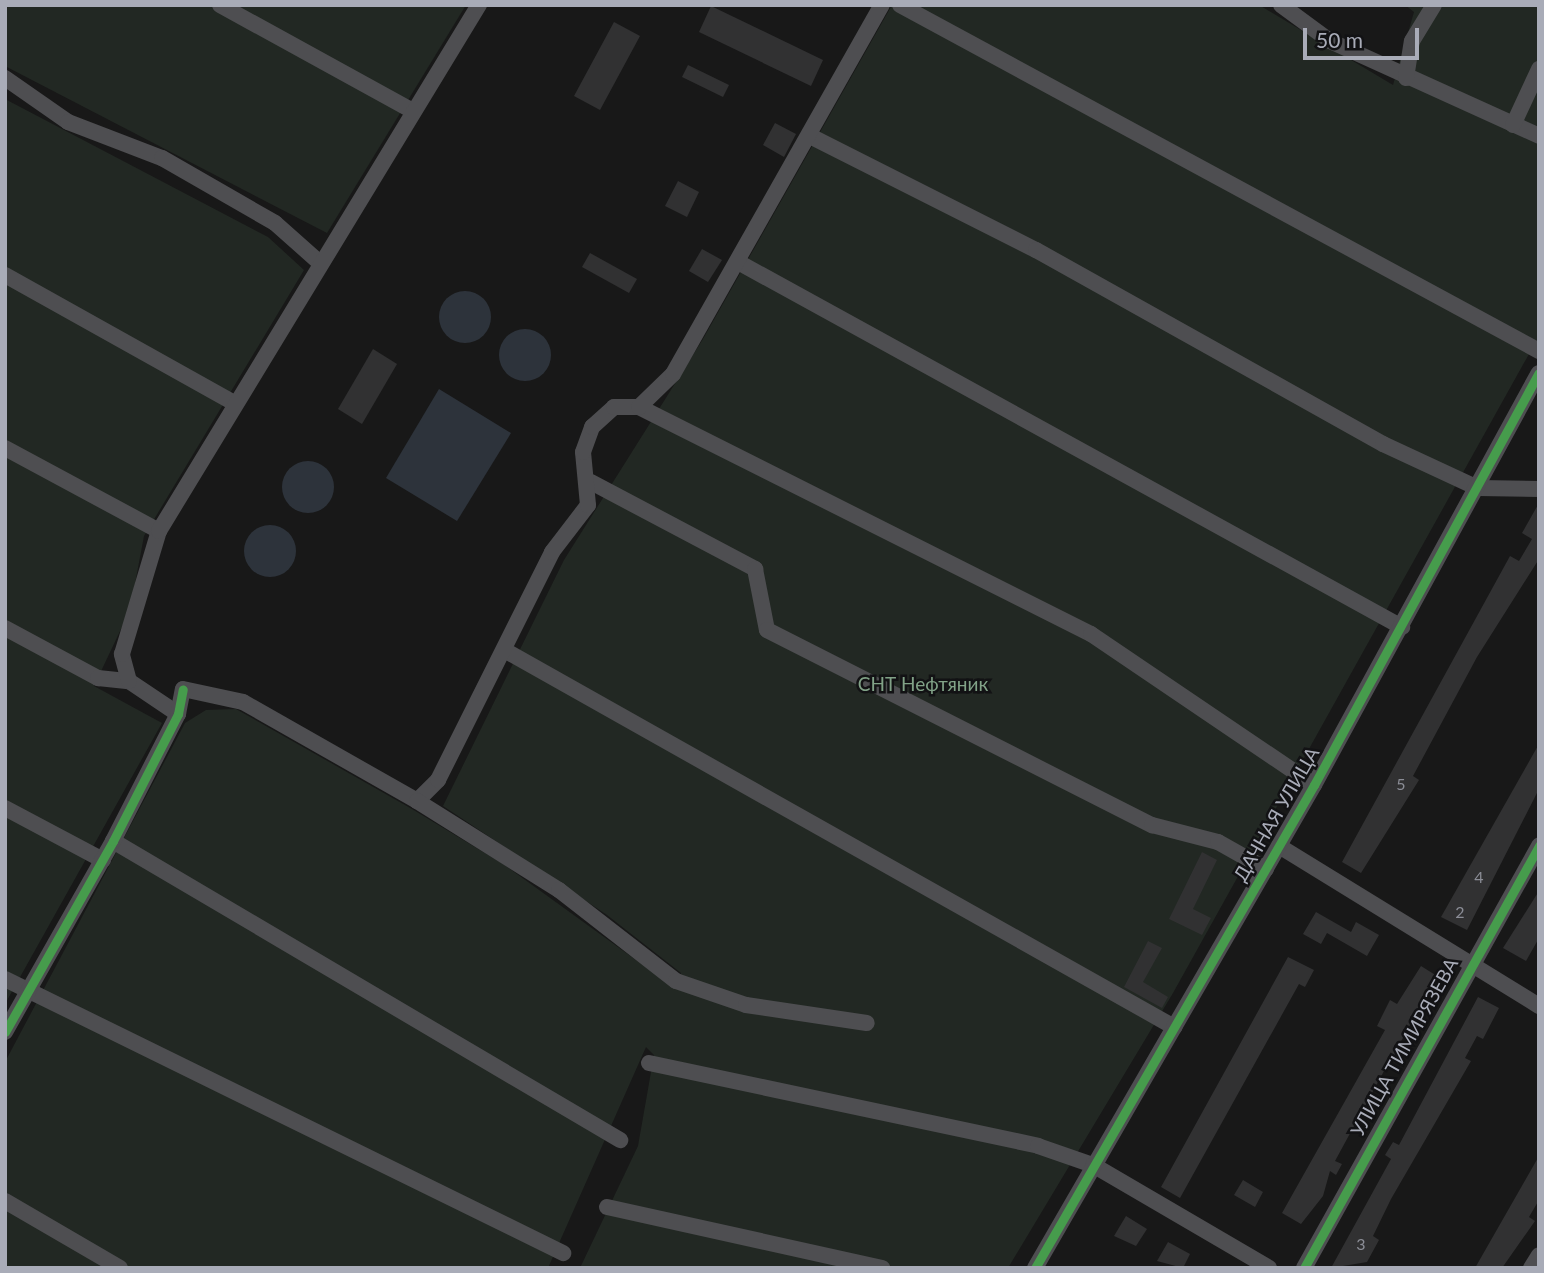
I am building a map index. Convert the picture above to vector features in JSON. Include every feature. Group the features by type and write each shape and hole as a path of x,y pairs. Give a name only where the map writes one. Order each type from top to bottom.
{"street":[{"path":"220,5 411,110"},
{"path":"129,681 122,654 159,531 318,262 349,222 411,110 479,5"},
{"path":"639,407 673,374 812,137 882,5"},
{"path":"900,5 1539,351"},
{"path":"1280,5 1330,41 1406,78 1539,136"},
{"path":"1406,78 1412,41 1434,5"},
{"path":"1513,125 1539,69"},
{"path":"5,78 68,122 162,158 275,223 318,262"},
{"path":"812,137 1036,250 1383,444 1478,488 1539,489"},
{"path":"738,262 1402,627"},
{"path":"5,275 234,403"},
{"name":"ДАЧНАЯ УЛИЦА","path":"1035,1268 1314,785 1539,373"},
{"path":"417,801 438,780 506,652 552,552 588,505 591,482 583,452 592,427 614,407 639,407 1091,634 1314,785"},
{"path":"5,448 159,531"},
{"path":"591,482 755,569 767,630 1152,825 1218,842 1266,869"},
{"path":"5,628 98,678 129,681 178,714"},
{"path":"506,652 1174,1027"},
{"path":"5,1032 113,841 178,714 183,689 243,702 417,801 559,890 676,981 746,1005 867,1023"},
{"path":"5,808 103,860"},
{"path":"113,841 620,1140"},
{"name":"УЛИЦА ТИМИРЯЗЕВА","path":"1304,1268 1467,967 1539,845"},
{"path":"1279,846 1467,967 1539,1006"},
{"path":"5,979 563,1253"},
{"path":"649,1063 785,1096 965,1126 1093,1165 1269,1268"},
{"path":"5,1202 120,1268"},
{"path":"607,1207 882,1268"},
{"path":"1531,1268 1539,1255"}],"green space":[{"path":"5,5 466,5 327,233 5,66"},
{"name":"СНТ Нефтяник","path":"892,5 1259,5 1393,85 1414,12 1405,5 1539,5 1539,336 1173,993 1008,1268 580,1268 638,1146 654,1055 646,1047 548,1268 5,1268 5,1062 185,723 206,710 236,709 412,809 503,864 676,989 681,973 607,915 443,806 564,560 703,339"},
{"path":"5,99 268,237 304,270 144,536 130,610 94,686 162,723 5,1004"}],"shaded area":[{"path":"465,291 484,298 491,317 484,336 465,343 446,336 439,317 446,298"},
{"path":"525,329 544,336 551,355 544,374 525,381 506,374 499,355 506,336"},
{"path":"439,389 511,433 457,521 386,478"},
{"path":"308,461 327,468 334,487 327,506 308,513 289,506 282,487 289,468"},
{"path":"270,525 289,532 296,551 289,570 270,577 251,570 244,551 251,532"}],"building":[{"path":"711,6 823,60 811,86 699,32"},
{"path":"614,22 640,36 600,110 574,96"},
{"path":"688,65 729,85 723,97 682,77"},
{"path":"775,123 796,134 784,157 763,145"},
{"path":"678,181 699,192 687,217 665,206"},
{"path":"702,249 722,260 708,282 689,271"},
{"path":"590,253 637,279 629,293 582,267"},
{"path":"373,349 397,364 362,424 338,409"},
{"path":"1539,503 1539,559 1477,657 1413,776 1419,780 1361,873 1342,862 1510,556 1519,561 1532,539 1522,533"},
{"path":"1539,744 1539,789 1467,930 1441,917"},
{"path":"1202,852 1217,860 1193,909 1211,918 1202,935 1169,919"},
{"path":"1539,891 1539,938 1526,961 1503,948"},
{"path":"1316,912 1351,932 1356,922 1379,935 1367,956 1327,933 1321,944 1303,934"},
{"path":"1148,941 1162,948 1143,982 1168,997 1162,1008 1124,987"},
{"path":"1288,957 1314,970 1305,987 1299,984 1180,1198 1161,1187"},
{"path":"1421,966 1437,976 1399,1045 1405,1048 1396,1063 1390,1060 1335,1161 1342,1164 1336,1175 1330,1171 1323,1196 1301,1224 1282,1213 1385,1030 1377,1026 1390,1000 1397,1004"},
{"path":"1478,997 1499,1008 1483,1039 1477,1036 1465,1058 1471,1061 1391,1199 1373,1236 1379,1240 1367,1262 1331,1268 1391,1159 1385,1155 1393,1142 1399,1145"},
{"path":"1539,1156 1539,1200 1529,1217 1535,1221 1502,1268 1475,1268"},
{"path":"1243,1180 1263,1192 1255,1207 1234,1195"},
{"path":"1126,1216 1147,1229 1136,1246 1114,1236"},
{"path":"1168,1242 1190,1254 1183,1268 1157,1261"}],"cycle path":[{"path":"1035,1268 1314,785 1539,373"},
{"path":"5,1032 113,841 178,714 183,689"},
{"path":"1304,1268 1539,845"}]}
